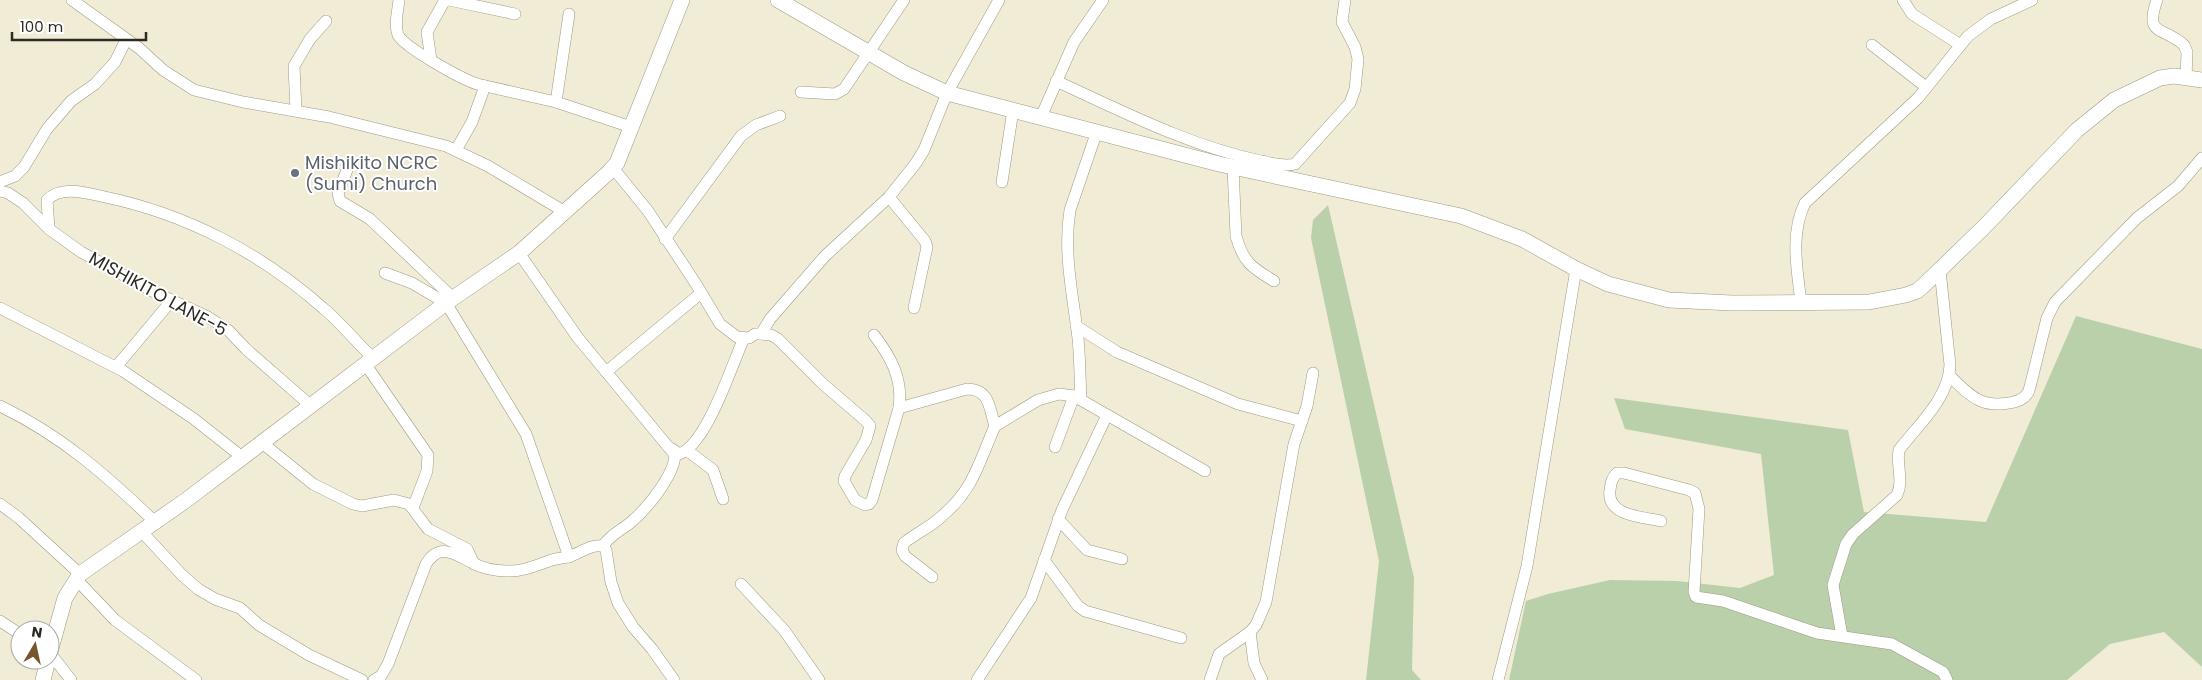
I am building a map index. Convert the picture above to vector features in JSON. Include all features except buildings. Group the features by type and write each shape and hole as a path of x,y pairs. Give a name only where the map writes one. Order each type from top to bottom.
{"main road":[{"path":"59,620 65,598 78,577 142,532 450,301 519,253 613,168 682,0"},
{"path":"778,0 904,73 947,93 1233,167 1461,216 1522,239 1576,269 1619,288 1669,300 1732,303 1869,302 1917,291 1940,270 2077,130 2123,93 2160,78 2174,76 2202,80"}],"street":[{"path":"72,0 139,48 163,70 194,90 243,102 296,110 402,134 456,150 507,176 565,212"},
{"path":"399,0 398,34 431,60 465,80 556,102 631,128"},
{"path":"431,60 427,32 447,0 515,14"},
{"path":"801,92 840,93 904,0"},
{"path":"760,334 770,319 826,256 889,198 924,150 947,93 1000,0"},
{"path":"1041,117 1074,42 1103,0"},
{"path":"1056,81 1156,126 1230,154 1284,166 1295,164 1350,103 1354,96 1357,52 1342,22 1345,0"},
{"path":"1903,0 1912,14 1959,44"},
{"path":"1801,302 1795,247 1801,211 1805,203 1918,98 1959,44 1991,19 2032,0"},
{"path":"2157,0 2152,20 2154,26 2184,45 2187,52 2186,78"},
{"path":"556,102 569,14"},
{"path":"296,110 294,66 310,39 326,21"},
{"path":"0,182 15,176 24,167 47,129 71,101 95,84 115,62 126,40"},
{"path":"1872,45 1926,87"},
{"path":"456,150 472,122 486,86"},
{"path":"1002,182 1013,110"},
{"path":"665,239 741,136 756,125 780,116"},
{"path":"1055,448 1077,398 1076,326 1068,267 1068,222 1070,210 1097,131"},
{"path":"1950,376 1971,395 1989,404 2023,399 2028,394 2047,318 2055,302 2137,218 2178,186 2202,158"},
{"path":"1233,167 1236,236 1239,247 1251,267 1274,281"},
{"path":"613,168 648,211 720,324 737,337 744,338 760,334 778,339 823,384 870,426 866,440 844,481 860,504 869,504 872,500 899,408 901,390 893,362 874,335"},
{"path":"347,170 338,193 340,201 370,219 450,301 526,434 568,557"},
{"name":"MISHIKITO LANE-5","path":"0,191 8,193 23,203 49,229 81,252 208,317 228,330 246,349 310,405"},
{"path":"49,229 47,200 52,194 61,192 85,193 122,201 199,227 230,242 292,282 324,309 370,362 428,456 427,471 413,508"},
{"path":"889,198 925,241 927,247 914,308"},
{"path":"519,253 578,338 672,449 680,454 688,451 727,383 744,338"},
{"path":"1498,680 1526,566 1576,269"},
{"path":"1842,636 1833,585 1846,544 1853,534 1898,495 1901,487 1899,450 1940,396 1950,376 1940,270"},
{"path":"385,273 450,301"},
{"path":"606,372 701,293"},
{"path":"116,367 172,300"},
{"path":"0,308 116,367 187,414 242,457"},
{"path":"1076,326 1118,352 1238,404 1302,421"},
{"path":"1210,680 1220,654 1250,632 1256,625 1266,602 1294,444 1302,421 1313,373"},
{"path":"899,408 967,389 976,389 983,392 995,426 985,454 969,487 942,517 904,543 902,550 905,556 932,577"},
{"path":"995,426 1038,400 1059,394 1077,398 1205,471"},
{"path":"0,406 44,429 74,451 115,484 155,522"},
{"path":"977,680 1018,621 1031,598 1058,519 1106,415"},
{"path":"261,442 313,484 353,504 362,506 394,500 404,502 413,508 428,529 467,549 474,564"},
{"path":"603,546 613,534 629,524 649,505 674,462 672,449"},
{"path":"688,451 710,466 723,499"},
{"path":"1661,521 1622,512 1615,508 1610,494 1612,478 1618,473 1624,473 1696,493 1699,509 1694,592 1696,597 1723,601 1817,633 1892,644 1943,672 1947,680"},
{"path":"0,504 19,518 78,577 115,620 196,680"},
{"path":"1058,519 1087,550 1122,559"},
{"path":"142,532 182,576 198,588 215,599 240,608 259,625 309,655 362,680"},
{"path":"374,680 381,676 392,655 429,558 443,552 457,553 474,564 505,572 516,571 568,557 591,546 603,546"},
{"path":"603,546 618,603 633,627 652,649 674,680"},
{"path":"1044,560 1078,606 1085,611 1180,638"},
{"path":"741,584 784,630 820,680"},
{"path":"1250,632 1254,663 1262,680"},
{"path":"60,665 72,680"}],"green space":[{"path":"1328,205 1414,578 1412,670 1421,680 1366,680 1379,561 1311,238 1313,220"},
{"path":"2076,316 2202,349 2202,667 2164,632 2110,644 2067,680 1509,680 1526,601 1610,580 1677,581 1740,588 1774,575 1761,454 1625,429 1614,398 1848,430 1864,512 1986,522"}],"place":[{"name":"Mishikito NCRC (Sumi) Church","path":"295,173"}]}
